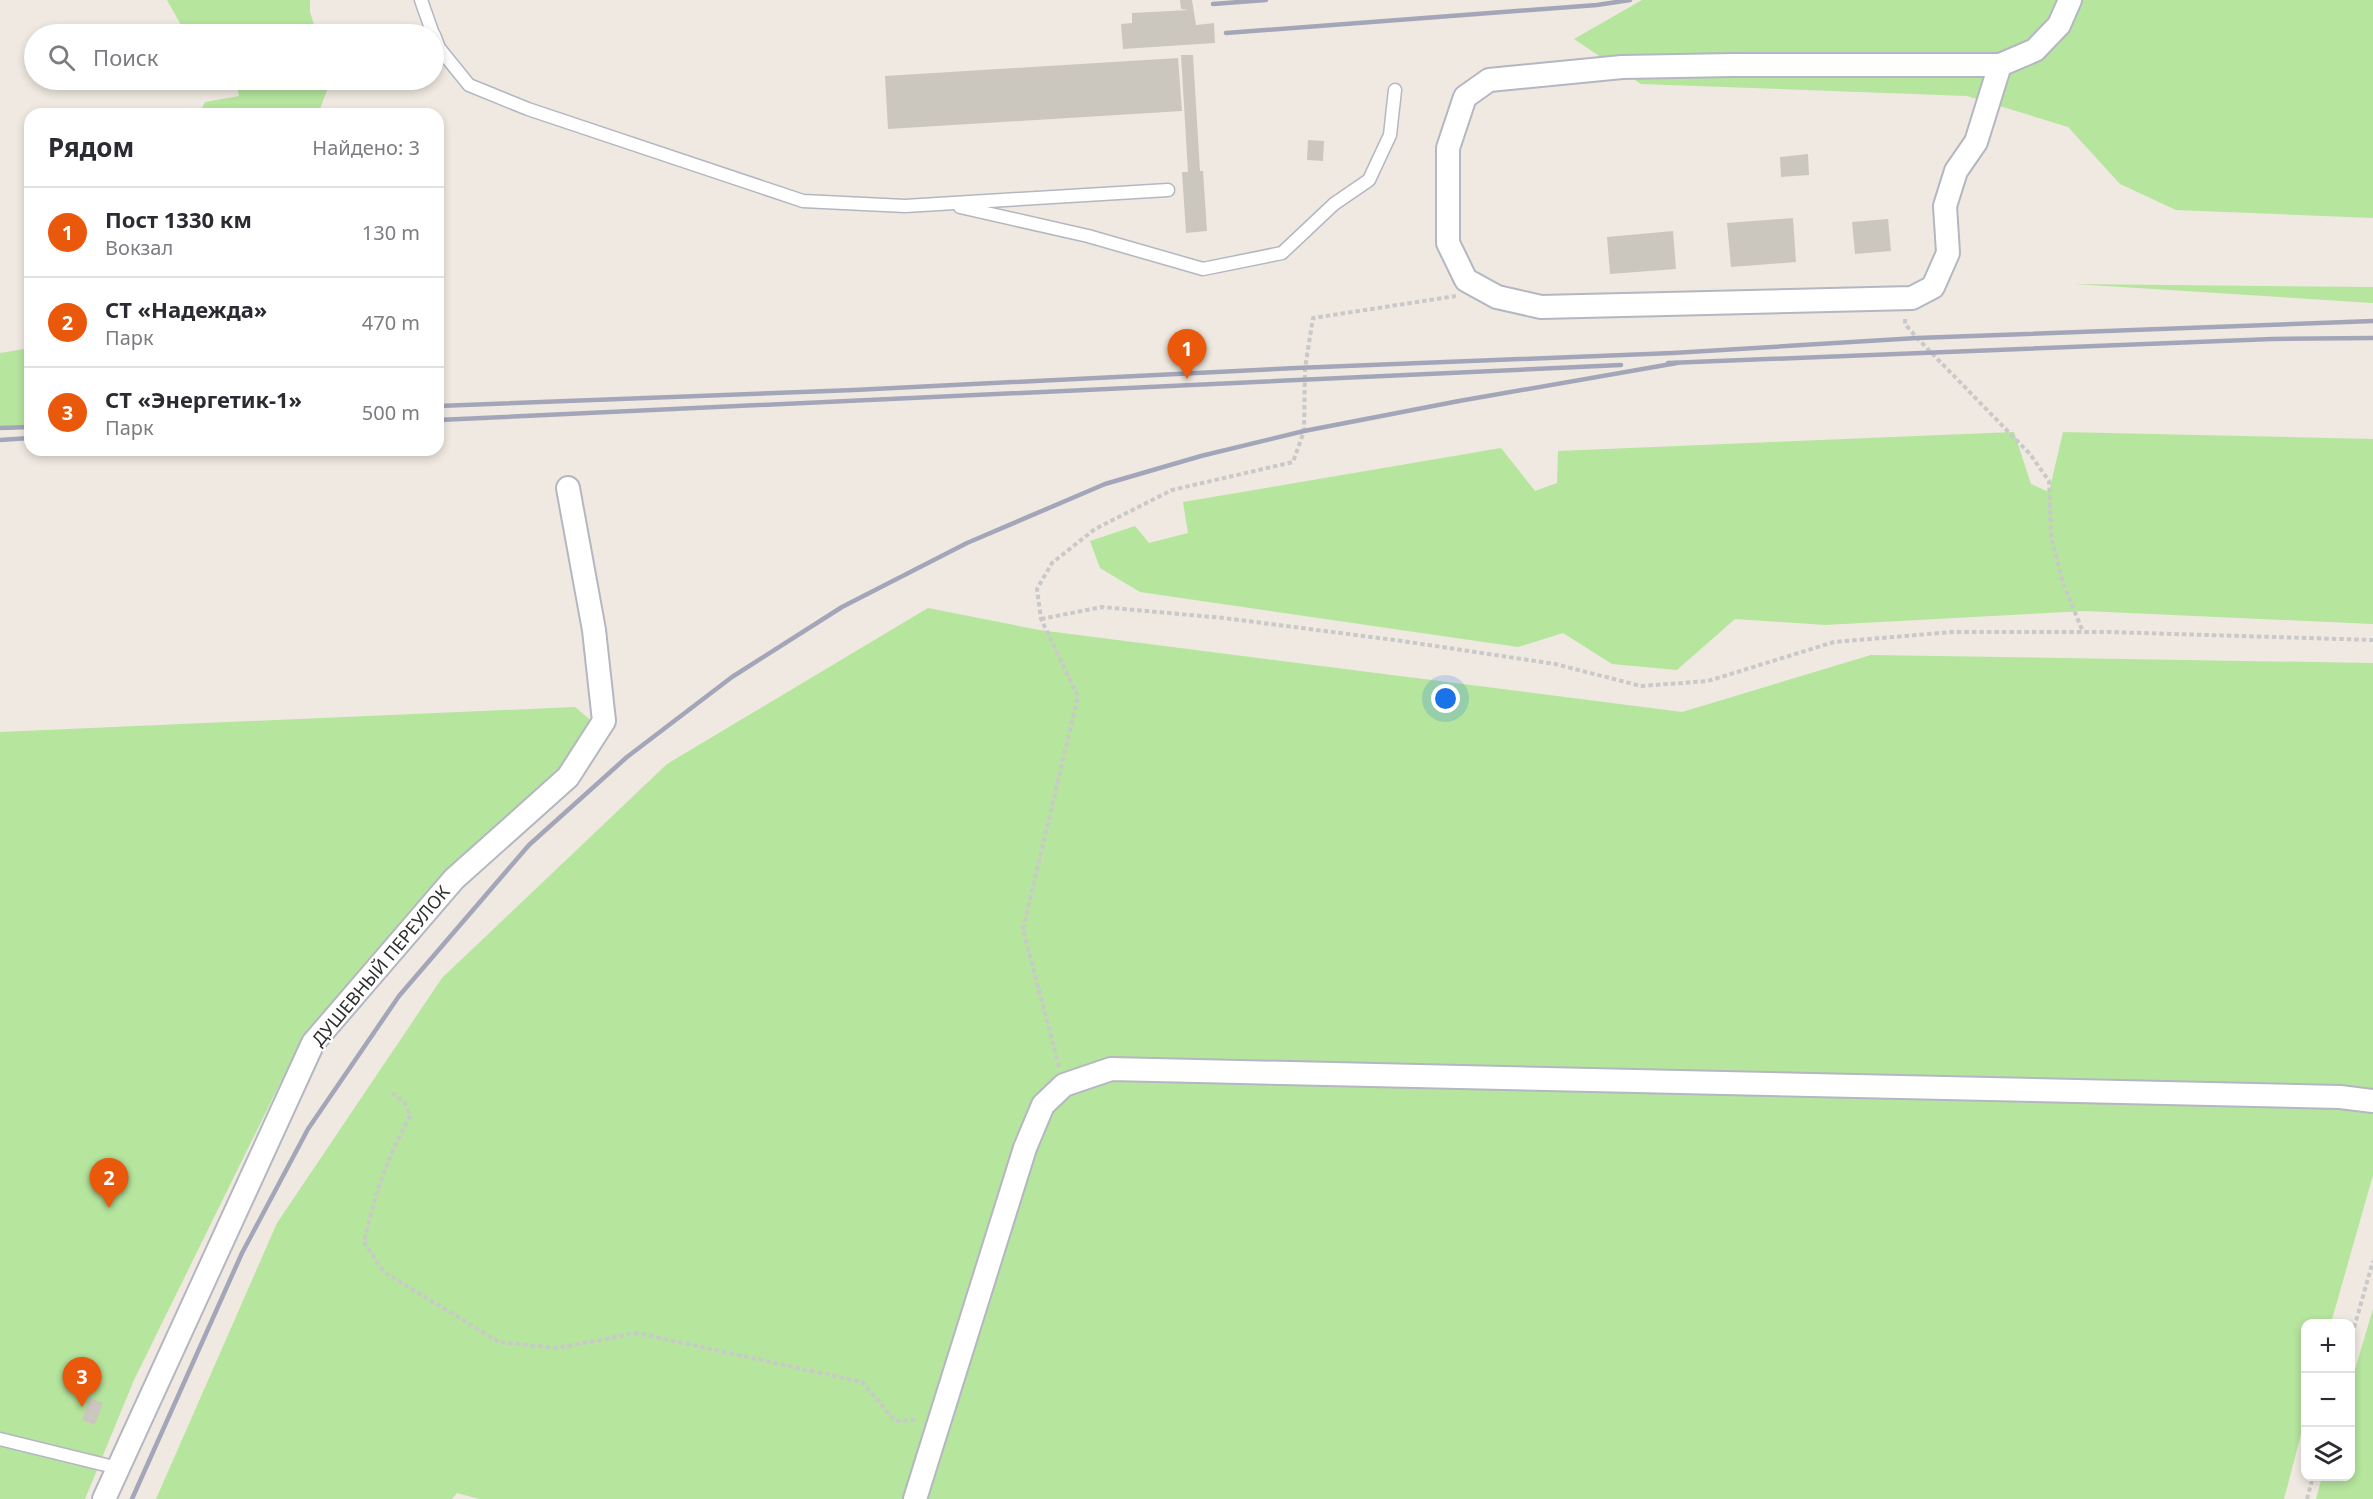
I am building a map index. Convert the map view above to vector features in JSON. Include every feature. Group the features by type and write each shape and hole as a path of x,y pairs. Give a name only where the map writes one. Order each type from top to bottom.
{"street":[{"path":"2000,65 1976,142 1956,171 1945,206 1948,253 1933,287 1912,298 1541,307 1497,297 1466,280 1448,243 1448,148 1465,97 1489,80 1622,67 1733,64 2000,65 2035,50 2059,25 2070,0"},
{"name":"ДУШЕВНЫЙ ПЕРЕУЛОК","path":"104,1499 313,1043 454,879 568,777 604,721 594,630 568,488"},
{"path":"915,1499 1025,1148 1043,1106 1064,1085 1111,1069 2340,1097 2373,1101"}],"lane":[{"path":"421,0 429,24"},
{"path":"444,54 469,85 528,109 803,201 905,206 1168,190"},
{"path":"945,203 1088,236 1203,269 1282,253 1334,204 1369,180 1390,135 1395,90"},
{"path":"0,1439 118,1468"}],"path":[{"path":"1064,1085 1023,930 1078,696 1041,619 1036,589 1052,563 1095,529 1172,490 1293,462 1304,431 1305,368 1313,318 1455,297 1466,280"},
{"path":"1912,298 1906,311 1905,324 2030,454 2049,481 2051,536 2063,583 2083,632"},
{"path":"1041,619 1102,607 1224,618 1555,664 1641,686 1708,681 1834,642 1952,632 2083,632 2373,640"},
{"path":"392,1093 405,1103 410,1116 391,1151 374,1196 364,1242 384,1272 498,1342 557,1348 637,1333 862,1382 895,1420 941,1419"},
{"path":"2355,1324 2373,1261"},
{"path":"2307,1499 2312,1481"}],"green space":[{"path":"167,0 310,0 310,12 314,24 180,24"},
{"path":"1642,0 2373,0 2373,218 2176,210 2120,184 2068,127 1967,96 1641,84 1574,39"},
{"path":"238,90 327,90 320,108 202,108 205,102 239,96"},
{"path":"2074,284 2373,287 2373,303"},
{"path":"24,349 24,425 0,427 0,353"},
{"path":"2014,432 2031,484 2049,492 2063,432 2373,439 2373,624 2085,611 1825,625 1735,619 1677,670 1612,664 1563,633 1518,647 1140,592 1100,568 1090,541 1135,526 1149,543 1188,533 1183,502 1501,448 1535,491 1557,483 1558,451"},
{"path":"928,608 1039,630 1682,712 1871,655 2373,663 2373,1175 2332,1319 2301,1319 2301,1434 2284,1499 479,1499 457,1493 452,1499 156,1499 277,1223 442,978 667,764"},
{"path":"575,707 600,728 355,978 290,1063 134,1380 85,1499 0,1499 0,732"},
{"path":"2373,1309 2373,1499 2316,1499 2321,1481 2355,1481 2355,1370"}],"building":[{"path":"1180,0 1192,0 1196,25 1214,23 1215,43 1123,49 1121,24 1132,23 1132,13 1189,10 1181,9"},
{"path":"1181,55 1193,55 1200,171 1203,171 1207,231 1186,233 1182,172 1188,172"},
{"path":"1178,58 1182,111 888,129 885,76"},
{"path":"1308,140 1324,141 1323,161 1307,160"},
{"path":"1808,154 1809,175 1781,177 1780,157"},
{"path":"1793,218 1796,262 1731,267 1727,223"},
{"path":"1888,219 1891,251 1855,254 1852,222"},
{"path":"1673,231 1676,269 1610,274 1607,237"},
{"path":"90,1398 103,1403 95,1425 82,1420"}],"railway":[{"path":"1213,4 1266,0"},
{"path":"1226,33 1597,5 1630,0"},
{"path":"444,406 854,390 1296,368 1673,353 1917,338 2373,321"},
{"path":"1668,363 2272,339 2373,338"},
{"path":"132,1499 242,1253 308,1129 399,996 529,845 627,757 732,677 842,607 967,543 1105,484 1201,456 1304,431 1677,363"},
{"path":"444,420 1621,365"},
{"path":"0,428 24,427"},
{"path":"0,440 24,438"}],"place":[{"name":"Пост 1330 км","path":"1187,379"},
{"name":"СТ «Надежда»","path":"109,1208"},
{"name":"СТ «Энергетик-1»","path":"82,1407"}]}
